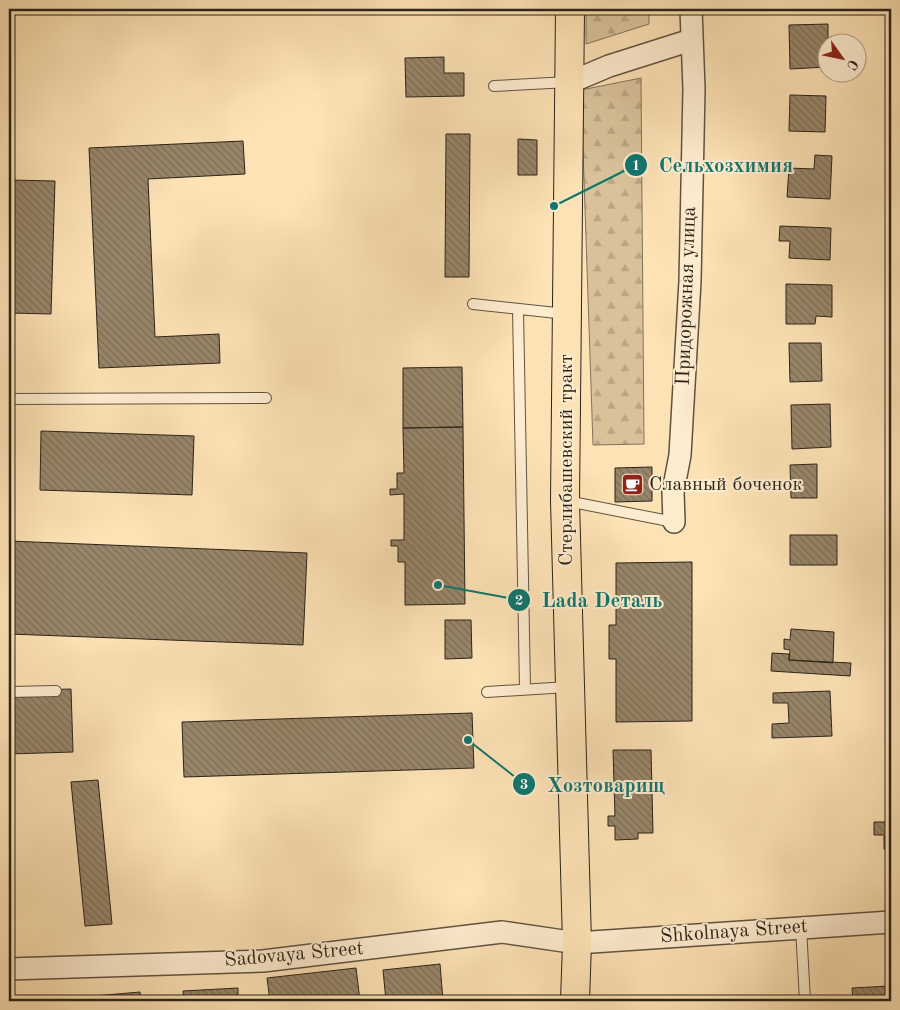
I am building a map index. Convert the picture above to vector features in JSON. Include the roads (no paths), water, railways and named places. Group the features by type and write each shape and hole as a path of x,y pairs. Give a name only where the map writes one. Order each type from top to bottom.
{"main road":[{"name":"Стерлибашевский тракт","path":"570,9 571,82 565,501 577,943 575,1001"}],"street":[{"name":"Придорожная улица","path":"674,522 673,492 680,454 690,281 694,89 691,9"},
{"path":"571,82 610,66 692,40"},
{"name":"Shkolnaya Street","path":"577,943 891,922"},
{"name":"Sadovaya Street","path":"9,969 263,961 502,932 577,943"}],"lane":[{"path":"494,86 571,82"},
{"path":"473,304 567,314"},
{"path":"518,309 524,688"},
{"path":"9,399 266,398"},
{"path":"565,501 674,522"},
{"path":"487,692 524,688 569,687"},
{"path":"9,692 56,691"},
{"path":"801,927 805,1001"}],"place":[{"name":"Сельхозхимия","path":"554,206"},
{"name":"Славный боченок","path":"633,485"},
{"name":"Lada Dеталь","path":"438,585"},
{"name":"Хозтоварищ","path":"468,740"}]}
